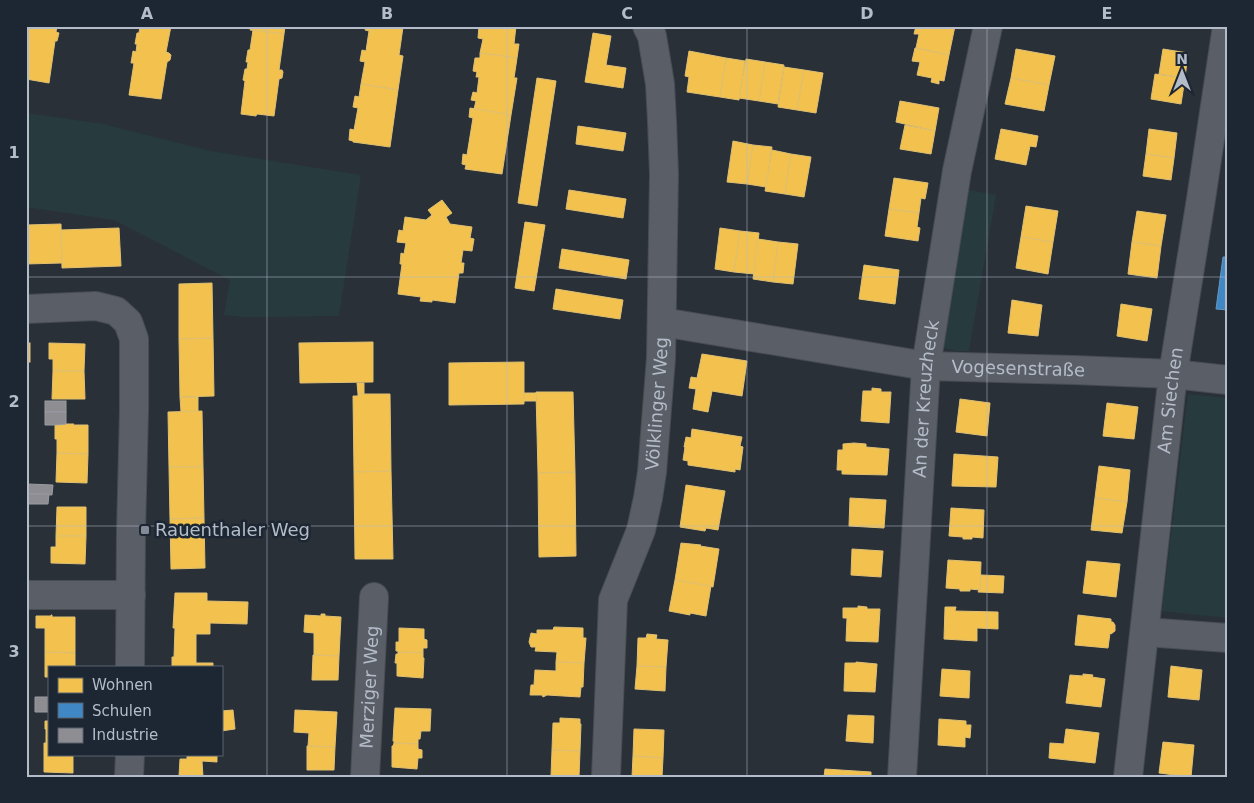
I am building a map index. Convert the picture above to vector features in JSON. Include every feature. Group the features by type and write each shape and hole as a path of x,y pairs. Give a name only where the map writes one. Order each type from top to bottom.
{"street":[{"name":"Völklinger Weg","path":"606,777 613,600 641,530 648,498 652,472 661,358 664,174 660,84 652,36 647,26"},
{"name":"An der Kreuzheck","path":"902,777 926,366 957,171 988,26"},
{"name":"Am Siechen","path":"1128,777 1173,374 1227,26"},
{"path":"26,308 96,306 116,310 128,322 134,340 130,666"},
{"name":"Vogesenstraße","path":"662,322 926,366 1173,374 1228,380"},
{"path":"26,596 130,595"},
{"name":"Merziger Weg","path":"366,777 374,597"},
{"path":"1145,632 1228,638"},
{"path":"129,777 130,756"}],"green space":[{"path":"26,113 103,124 210,151 361,175 339,316 245,317 224,315 230,280 114,220 26,207"},
{"path":"957,188 996,195 969,351 957,351 933,346"},
{"path":"1188,394 1228,398 1228,618 1162,611"}],"building: Wohnen":[{"path":"26,26 57,26 56,32 59,33 57,41 55,41 49,83 26,79"},
{"path":"140,26 171,26 166,52 171,55 170,60 167,62 161,99 129,95 134,63 131,63 133,51 136,52 137,44 135,44"},
{"path":"251,26 285,26 284,34 250,30"},
{"path":"366,26 403,27 399,55 403,56 398,90 361,84 365,62 360,61 362,50 366,51 369,31 365,30"},
{"path":"479,26 516,26 514,44 519,44 517,58 480,53 483,39 478,38"},
{"path":"916,26 955,26 949,55 916,48 919,34 914,34"},
{"path":"253,30 284,34 279,70 283,72 282,78 279,79 274,116 241,114 245,81 243,80 245,69 247,69 248,62 246,62"},
{"path":"593,33 611,36 606,65 626,68 623,88 585,82"},
{"path":"915,48 949,55 944,81 939,80 939,84 931,82 932,78 917,75 920,62 912,61"},
{"path":"1016,49 1055,56 1049,85 1011,78"},
{"path":"1163,49 1188,53 1185,78 1159,74"},
{"path":"689,51 726,58 720,97 687,92 689,77 685,76"},
{"path":"480,53 517,58 514,78 517,78 511,115 474,109 476,101 471,100 473,92 477,93 479,77 476,77 477,72 473,71 475,58 480,58"},
{"path":"726,58 745,61 739,100 720,97"},
{"path":"746,59 765,62 759,101 739,98"},
{"path":"765,62 784,65 778,104 759,101"},
{"path":"784,67 804,70 797,110 778,107"},
{"path":"804,70 823,73 816,113 797,110"},
{"path":"1155,74 1185,78 1181,104 1151,99"},
{"path":"537,78 556,81 537,206 518,203"},
{"path":"1011,78 1049,85 1044,111 1005,104"},
{"path":"361,84 398,90 390,147 349,140 350,129 354,130 358,108 353,107 355,96 359,97"},
{"path":"900,101 939,108 935,131 896,122"},
{"path":"470,108 511,115 502,174 465,169 466,165 462,164 463,154 467,155 473,118 469,117"},
{"path":"905,125 935,131 931,154 900,149"},
{"path":"578,126 626,133 623,151 576,144"},
{"path":"1001,129 1038,136 1036,147 1030,146 1026,165 995,159"},
{"path":"1149,129 1177,133 1174,158 1146,154"},
{"path":"733,141 753,145 747,184 727,182"},
{"path":"753,145 772,147 766,187 747,184"},
{"path":"772,150 791,154 785,194 765,191"},
{"path":"791,154 811,157 804,197 785,194"},
{"path":"1146,154 1174,158 1171,180 1143,176"},
{"path":"894,178 928,183 925,199 921,198 919,213 889,209"},
{"path":"569,190 626,199 623,218 566,209"},
{"path":"442,200 452,213 446,217 450,224 472,227 470,238 474,239 472,251 463,250 461,263 464,263 463,273 459,273 455,303 432,300 432,302 420,301 421,297 398,294 402,264 400,264 401,253 404,254 406,243 397,242 399,230 403,231 405,217 426,220 432,215 428,210"},
{"path":"1026,206 1058,211 1053,242 1021,237"},
{"path":"889,209 919,213 917,227 920,228 918,241 885,236"},
{"path":"1137,211 1166,215 1161,246 1132,242"},
{"path":"525,222 545,225 534,291 515,288"},
{"path":"61,224 62,263 26,264 26,225"},
{"path":"119,228 121,266 62,268 61,230"},
{"path":"720,228 740,231 734,272 715,269"},
{"path":"740,231 759,233 754,274 734,272"},
{"path":"1021,237 1053,242 1048,274 1016,268"},
{"path":"758,239 778,242 773,282 753,279"},
{"path":"778,242 798,244 793,284 773,282"},
{"path":"1132,242 1161,246 1157,278 1128,274"},
{"path":"562,249 629,260 626,279 559,268"},
{"path":"864,265 899,270 895,304 859,299"},
{"path":"212,283 213,338 179,339 179,284"},
{"path":"556,289 623,300 620,319 553,309"},
{"path":"1012,300 1042,305 1038,336 1008,333"},
{"path":"1121,304 1152,309 1147,341 1117,336"},
{"path":"213,338 214,396 180,397 179,339"},
{"path":"373,342 373,382 300,383 299,343"},
{"path":"26,343 30,343 30,362 26,362"},
{"path":"49,343 85,344 84,371 53,371 53,359 49,359"},
{"path":"702,354 747,361 742,396 712,391 708,412 693,409 696,389 689,388 691,377 697,378"},
{"path":"524,362 524,404 449,405 449,363"},
{"path":"53,371 84,371 85,399 52,399"},
{"path":"357,383 364,383 364,394 358,394"},
{"path":"872,388 881,389 881,392 891,392 889,423 861,421 863,391 872,391"},
{"path":"536,392 573,392 575,472 538,473"},
{"path":"524,393 536,393 536,401 524,401"},
{"path":"358,394 390,394 391,471 354,472 353,396 358,396"},
{"path":"180,397 198,397 198,412 181,412"},
{"path":"960,399 990,403 987,436 956,432"},
{"path":"1107,403 1138,407 1134,439 1103,436"},
{"path":"202,411 203,467 169,467 168,412"},
{"path":"55,424 88,425 88,454 57,453"},
{"path":"692,429 742,437 740,446 743,447 740,470 735,469 735,472 688,465 688,461 683,460 684,447 686,437 691,438"},
{"path":"843,444 866,444 866,447 889,449 887,475 842,474 842,470 837,470 838,450 843,450"},
{"path":"57,453 88,454 87,483 56,482"},
{"path":"954,454 998,457 996,487 952,486"},
{"path":"1099,466 1130,470 1127,502 1095,498"},
{"path":"169,467 203,467 204,518 170,519"},
{"path":"391,471 393,559 355,559 354,472"},
{"path":"575,472 576,556 539,557 538,473"},
{"path":"686,485 725,491 718,530 706,528 705,531 680,527"},
{"path":"850,498 886,500 884,528 849,526"},
{"path":"1095,498 1127,502 1122,533 1091,530"},
{"path":"57,507 86,507 86,536 56,536"},
{"path":"951,508 984,510 983,538 972,537 972,539 963,539 963,537 949,536"},
{"path":"204,518 205,568 171,569 170,519"},
{"path":"56,536 86,536 85,564 51,563 51,547 56,547"},
{"path":"681,543 719,549 713,587 675,580"},
{"path":"852,549 883,551 881,577 851,575"},
{"path":"948,560 981,562 980,590 960,591 960,589 946,588"},
{"path":"1087,561 1120,564 1116,597 1083,593"},
{"path":"981,575 1004,576 1003,593 978,592 980,590"},
{"path":"675,580 711,586 706,616 669,611"},
{"path":"175,593 207,593 207,601 248,602 247,624 210,623 210,634 196,634 196,663 213,663 213,666 172,666 175,628 173,628"},
{"path":"858,606 867,607 867,609 880,609 878,642 846,641 847,618 843,618 843,608 858,608"},
{"path":"945,607 956,607 955,611 998,612 998,629 977,628 977,641 944,639"},
{"path":"321,614 341,617 339,656 314,655 314,633 304,632 305,615 321,616"},
{"path":"51,615 52,617 75,617 75,653 45,652 45,628 36,628 36,616"},
{"path":"1078,615 1111,619 1111,622 1115,625 1115,631 1110,633 1108,648 1075,645"},
{"path":"554,627 583,628 583,638 586,638 584,663 556,662 557,652 535,651 536,647 531,647 529,642 531,633 537,634 537,630 553,630"},
{"path":"399,628 424,629 424,639 427,640 427,648 423,648 423,653 396,651 396,642 399,642"},
{"path":"647,634 657,635 656,639 668,640 666,667 637,666 638,638 646,638"},
{"path":"45,652 75,653 75,666 48,666 48,677 45,677"},
{"path":"398,652 423,653 423,678 397,676 397,663 395,663"},
{"path":"313,655 339,656 338,680 312,680"},
{"path":"556,662 584,663 583,687 581,687 580,697 530,695 531,685 534,685 535,670 556,671"},
{"path":"845,663 877,664 875,692 844,691"},
{"path":"637,666 666,667 665,691 635,689"},
{"path":"1171,666 1202,670 1199,700 1168,697"},
{"path":"942,669 970,671 969,698 940,696"},
{"path":"1083,674 1105,679 1101,707 1066,703 1070,675 1083,676"},
{"path":"395,708 431,709 430,731 421,731 418,744 394,743"},
{"path":"233,710 235,729 222,731 222,711"},
{"path":"295,710 337,712 335,747 308,746 309,733 294,732"},
{"path":"848,715 874,716 873,743 846,741"},
{"path":"560,718 580,719 580,751 552,750 553,723 560,723"},
{"path":"939,719 966,721 966,725 971,725 970,738 965,737 965,747 938,745"},
{"path":"45,721 48,721 48,743 46,743"},
{"path":"634,729 664,730 663,758 633,756"},
{"path":"1066,729 1099,733 1095,763 1049,758 1050,743 1064,744"},
{"path":"1163,742 1194,745 1191,777 1159,773"},
{"path":"44,743 48,743 48,756 73,756 73,773 44,772"},
{"path":"394,743 418,744 418,749 422,750 422,758 418,758 417,769 392,767 392,746"},
{"path":"307,746 335,747 334,770 307,770"},
{"path":"552,750 580,751 579,777 551,776"},
{"path":"187,756 217,756 217,762 202,761 203,777 179,776 180,759 187,759"},
{"path":"633,756 663,758 662,777 632,777"},
{"path":"825,769 871,772 871,777 824,777"}],"building: Schulen":[{"path":"1223,257 1228,257 1228,310 1216,309"}],"building: Industrie":[{"path":"45,401 66,401 66,412 45,412"},
{"path":"45,412 66,412 66,424 45,425"},
{"path":"28,484 53,485 52,495 28,494"},
{"path":"26,494 49,494 48,504 26,504"},
{"path":"35,697 48,697 48,712 35,712"}],"place":[{"name":"Rauenthaler Weg","path":"145,530"}]}
